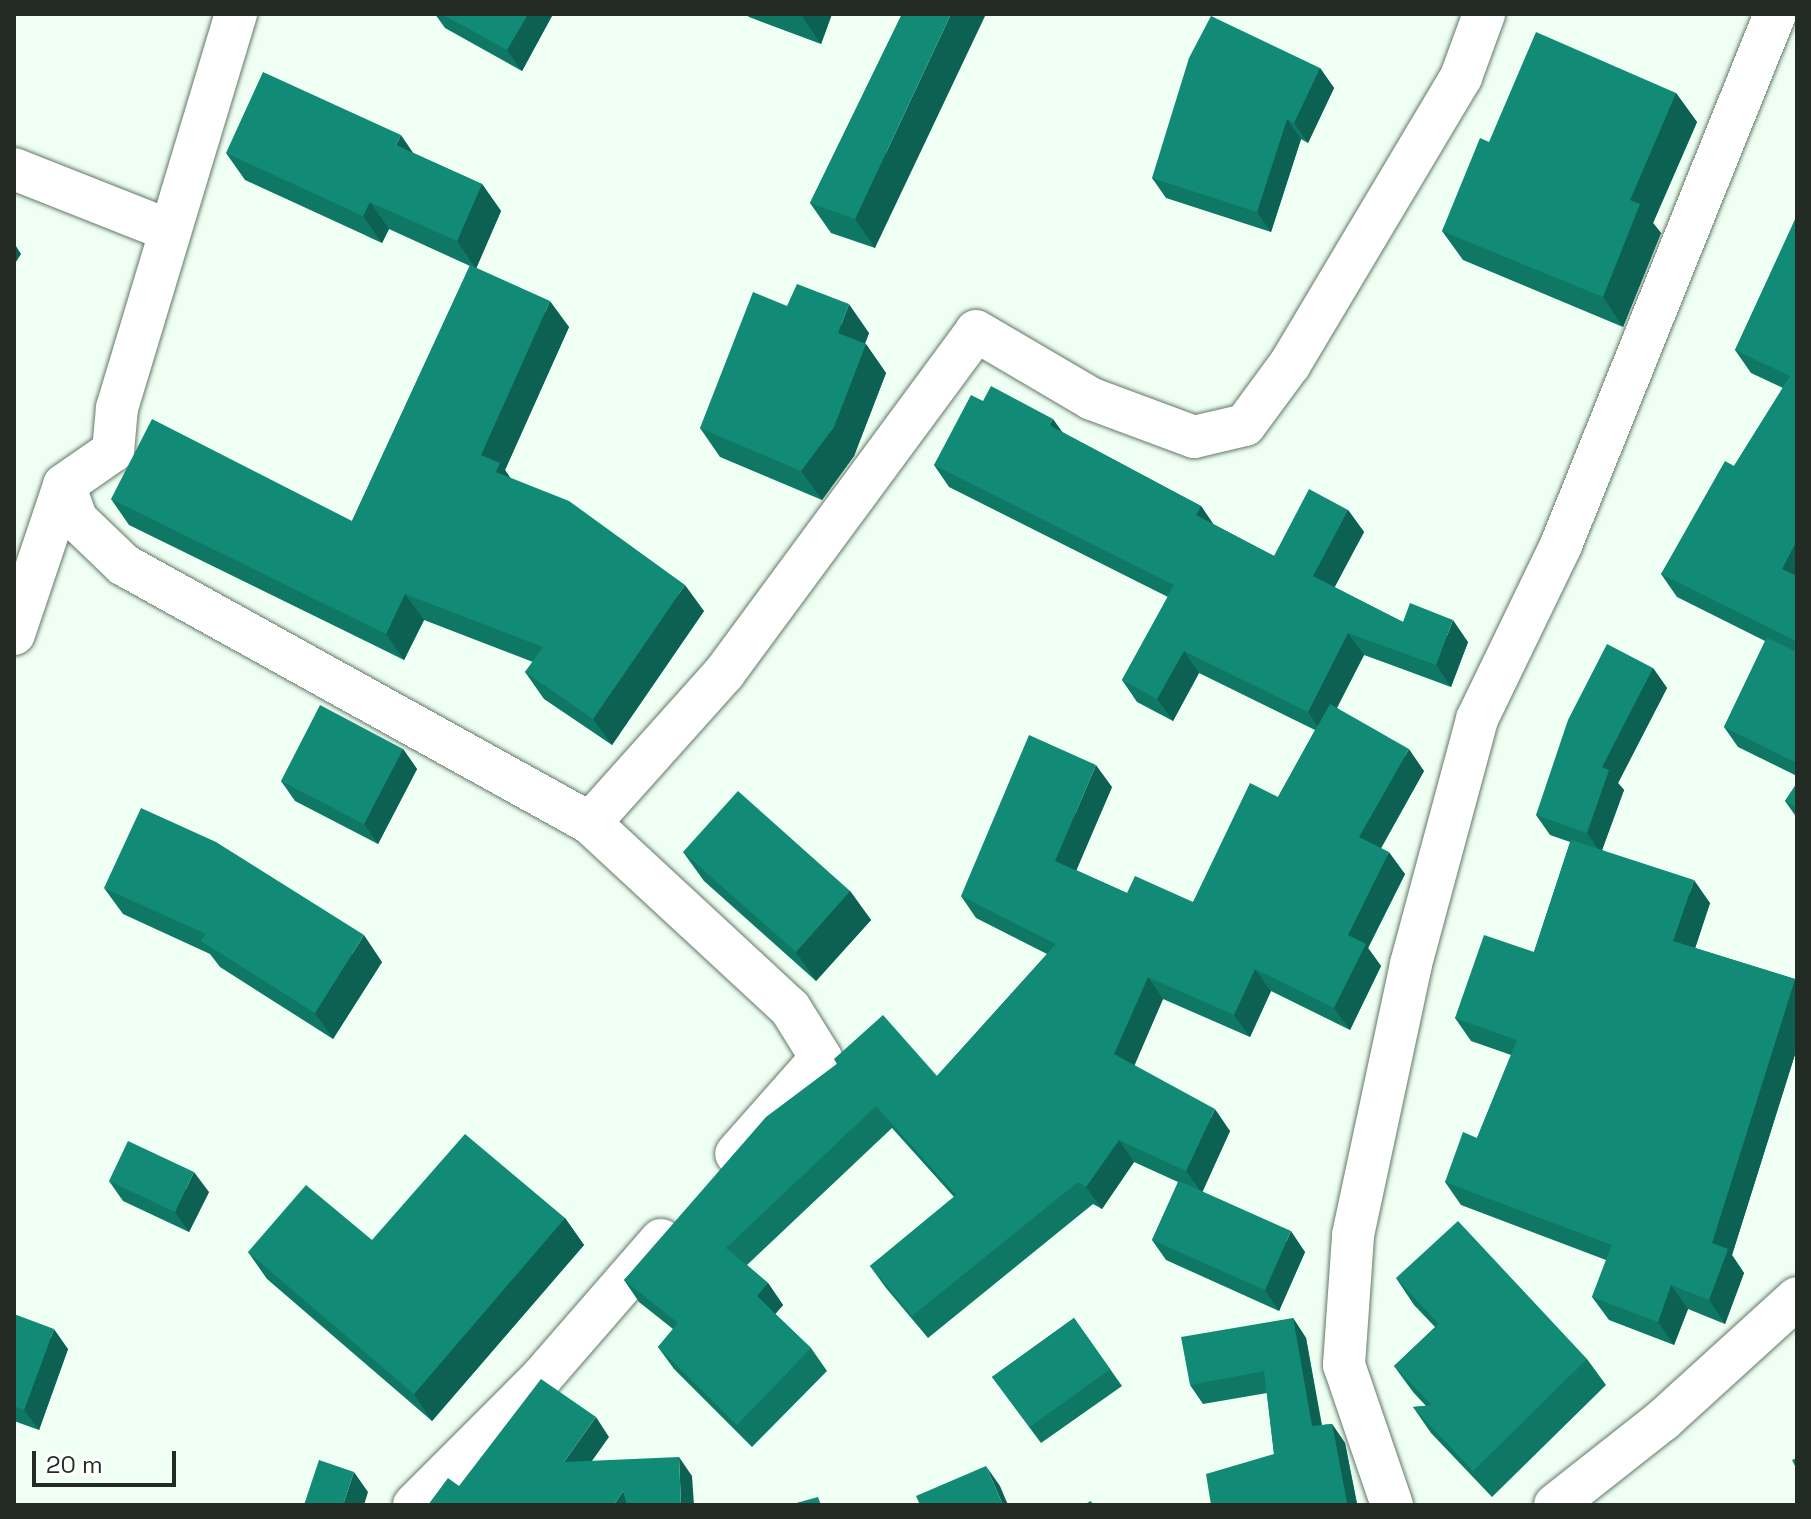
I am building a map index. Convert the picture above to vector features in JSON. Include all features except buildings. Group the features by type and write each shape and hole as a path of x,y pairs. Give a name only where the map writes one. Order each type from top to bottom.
{"street":[{"path":"14,634 64,485 113,451 117,408 168,230 236,14"},
{"path":"590,823 725,672 976,331 1092,399 1194,437 1245,425 1290,364 1461,77 1484,14"},
{"path":"1392,1505 1344,1365 1353,1235 1411,964 1477,719 1561,545 1775,14"},
{"path":"14,169 168,230"},
{"path":"64,485 77,520 124,565 590,823 790,1008 821,1058 541,1378 414,1505"},
{"path":"1555,1505 1663,1420 1797,1298"}]}
